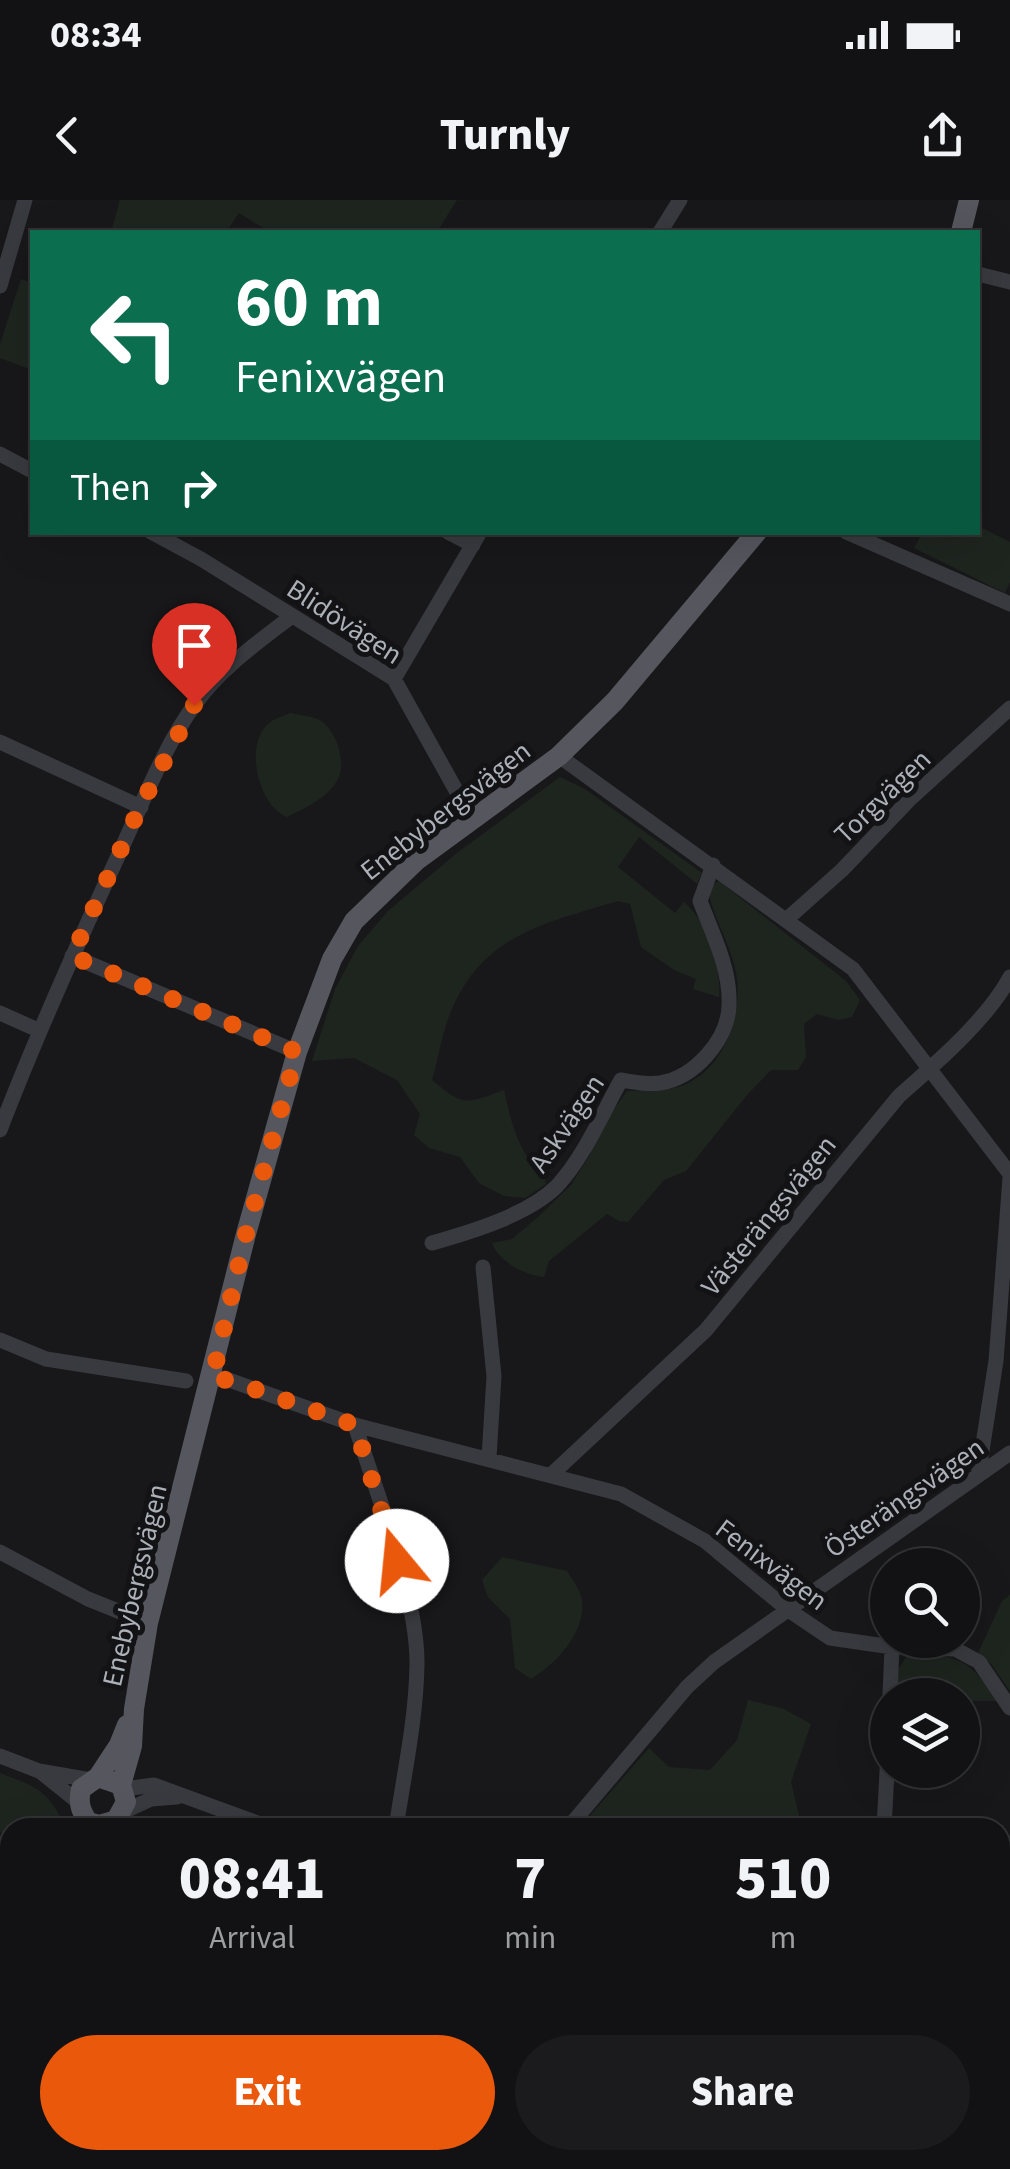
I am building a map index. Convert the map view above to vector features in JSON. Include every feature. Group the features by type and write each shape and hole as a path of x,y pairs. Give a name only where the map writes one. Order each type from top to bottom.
{"main road":[{"path":"962,230 969,200"},
{"name":"Enebybergsvägen","path":"123,1787 148,1623 246,1234 297,1052 332,960 354,921 416,861 559,756 615,701 754,535"},
{"name":"Enebybergsvägen","path":"94,1778 120,1745 134,1710"},
{"path":"87,1818 78,1802 81,1789 94,1778 123,1787 118,1818"}],"street":[{"path":"0,286 25,200"},
{"path":"661,230 680,200"},
{"path":"980,274 1010,282"},
{"path":"0,454 30,470"},
{"name":"Blidövägen","path":"157,535 201,558 394,679 462,801"},
{"path":"853,535 1010,604"},
{"path":"394,679 476,539"},
{"path":"0,1130 38,1030 140,807 194,705 230,664 292,616"},
{"name":"Torgvägen","path":"787,919 1010,708"},
{"path":"0,742 140,807"},
{"path":"559,756 853,969 1010,1176 996,1361 978,1476"},
{"name":"Askvägen","path":"432,1244 485,1228 538,1202 559,1184 622,1080 664,1083 693,1070 718,1042 730,1010 726,972 700,901 714,865"},
{"path":"72,956 297,1052"},
{"name":"Västerängsvägen","path":"552,1474 706,1330 898,1096 930,1069 1001,994 1010,978"},
{"path":"0,1014 38,1030"},
{"path":"483,1266 494,1376 489,1458"},
{"path":"0,1340 46,1359 186,1381"},
{"name":"Fenixvägen","path":"212,1379 229,1380 355,1425 621,1494 705,1542 787,1609 830,1638 870,1644"},
{"path":"355,1425 397,1561 417,1662 398,1818"},
{"name":"Österängsvägen","path":"576,1818 687,1687 714,1662 1010,1452"},
{"path":"0,1552 88,1599 148,1623"},
{"name":"Fenixvägen","path":"972,1658 979,1662 1010,1708"},
{"path":"0,1756 38,1771 94,1778"},
{"path":"38,1771 78,1802"},
{"path":"123,1787 154,1785 242,1818"},
{"path":"885,1818 886,1788"},
{"path":"121,1818 152,1799 180,1797"}],"shaded area":[{"path":"120,200 457,200 438,230 267,230 239,213 227,230 112,230"},
{"path":"21,279 30,282 30,369 0,358 0,344"},
{"path":"980,527 1010,542 1010,582 1005,593 914,548 921,535 980,535"},
{"path":"290,713 314,718 326,726 338,747 341,764 338,779 328,792 287,817 268,800 256,759 261,734 270,722"},
{"path":"560,777 585,789 702,873 697,884 639,837 618,867 675,913 684,902 693,911 712,946 719,997 693,989 696,979 674,970 641,947 630,904 618,901 539,926 495,951 461,991 448,1019 432,1080 451,1095 466,1100 504,1090 516,1136 527,1156 544,1173 546,1184 525,1198 504,1196 479,1183 460,1157 429,1148 414,1135 420,1114 397,1080 354,1058 312,1061 335,989 358,946 388,911 457,853"},
{"path":"719,881 846,981 860,1000 852,1017 838,1020 817,1014 804,1024 806,1057 798,1070 771,1070 686,1171 664,1180 628,1222 607,1214 549,1261 544,1277 521,1271 500,1256 492,1243 512,1239 571,1185 591,1153 589,1145 627,1091 668,1089 691,1081 706,1071 727,1040 738,985 709,895 712,885"},
{"path":"502,1557 567,1571 581,1596 579,1624 568,1646 531,1679 515,1668 510,1619 488,1597 482,1580"},
{"path":"1010,1595 1010,1691 980,1655 1002,1601"},
{"path":"905,1658 951,1658 970,1667 979,1676 997,1701 980,1701 980,1678 896,1678"},
{"path":"748,1700 784,1709 811,1724 791,1782 800,1818 588,1818 649,1748 669,1767 710,1770 737,1740"},
{"path":"0,1773 40,1791 60,1818 0,1818"}],"route":[{"path":"194,705 140,807 72,956 297,1052 246,1234 212,1379 229,1380 355,1425 397,1561"}]}
